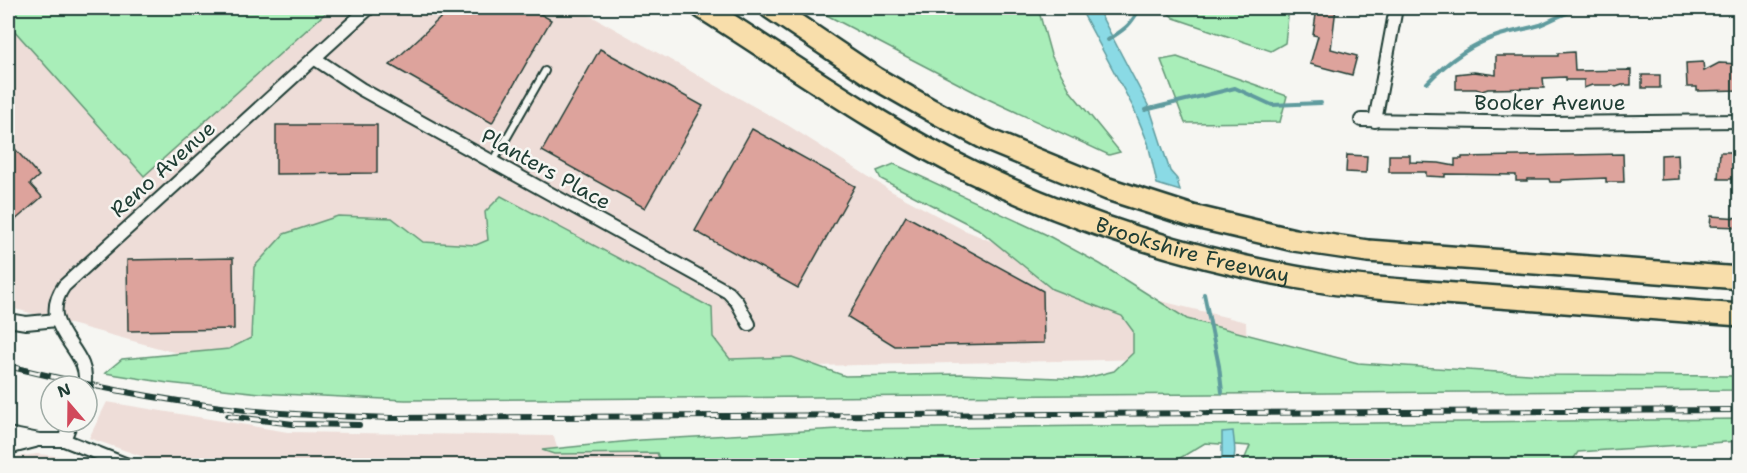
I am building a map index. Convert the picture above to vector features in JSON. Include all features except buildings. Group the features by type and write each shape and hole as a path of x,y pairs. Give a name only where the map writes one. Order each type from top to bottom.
{"highway":[{"name":"Brookshire Freeway","path":"703,8 856,109 914,142 1033,199 1158,244 1276,273 1364,287 1740,315"},
{"name":"Brookshire Freeway","path":"771,8 876,78 988,140 1108,189 1192,216 1294,240 1368,251 1740,278"}],"street":[{"name":"Reno Avenue","path":"57,320 56,302 64,286 369,8"},
{"path":"1375,121 1396,8"},
{"name":"Planters Place","path":"314,58 361,89 728,292 737,302 749,324"},
{"name":"Booker Avenue","path":"1361,120 1527,123 1740,121"},
{"path":"8,320 26,323 57,320 86,374"},
{"path":"8,434 39,440 64,440 130,465"},
{"path":"64,440 66,434"},
{"path":"8,448 39,440"}],"lane":[{"path":"493,162 545,71"}],"shaded area":[{"path":"8,8 577,8 789,126 891,191 962,229 1050,266 1136,295 1246,322 1247,357 571,371 246,358 177,353 8,307"},
{"path":"107,402 288,432 554,436 557,448 544,450 554,454 658,453 662,465 167,465 89,438 91,434 99,434 99,418"},
{"path":"37,454 75,458 91,465 8,465 8,458"}],"green space":[{"path":"8,8 331,8 144,176 12,28 8,33"},
{"path":"813,8 1038,8 1051,55 1071,92 1120,152 1109,155 988,99"},
{"path":"1162,8 1289,8 1285,43 1271,51 1174,18"},
{"path":"1177,57 1287,96 1280,122 1185,123 1161,60"},
{"path":"894,164 1045,234 1100,264 1187,319 1358,363 1544,375 1739,376 1739,390 405,400 260,393 168,383 105,373 122,359 229,349 251,338 254,267 284,234 338,216 392,218 423,242 476,245 488,240 485,212 501,196 712,308 713,337 730,359 792,357 845,376 961,374 1082,379 1114,371 1133,353 1133,331 1122,316 1052,289 978,229 881,179 877,171"},
{"path":"1740,419 1739,441 1578,452 1569,466 1242,465 1250,446 1205,443 1180,458 1177,466 662,466 657,453 554,454 542,450 641,440 839,429"}],"water":[{"path":"1080,8 1097,8 1150,109 1170,171 1177,179 1180,191 1157,184 1148,143 1134,109"},
{"path":"1233,431 1234,461 1232,465 1219,465 1222,456 1222,432"}],"waterway":[{"path":"1108,40 1127,27 1140,8"},
{"path":"1427,83 1443,67 1479,43 1540,25 1582,8"},
{"path":"1145,110 1235,88 1272,105 1321,103"},
{"path":"1204,294 1222,392"}],"railway":[{"path":"8,366 117,390 201,404 290,414 394,418 1740,410"},
{"path":"228,416 293,424 359,425"}]}
